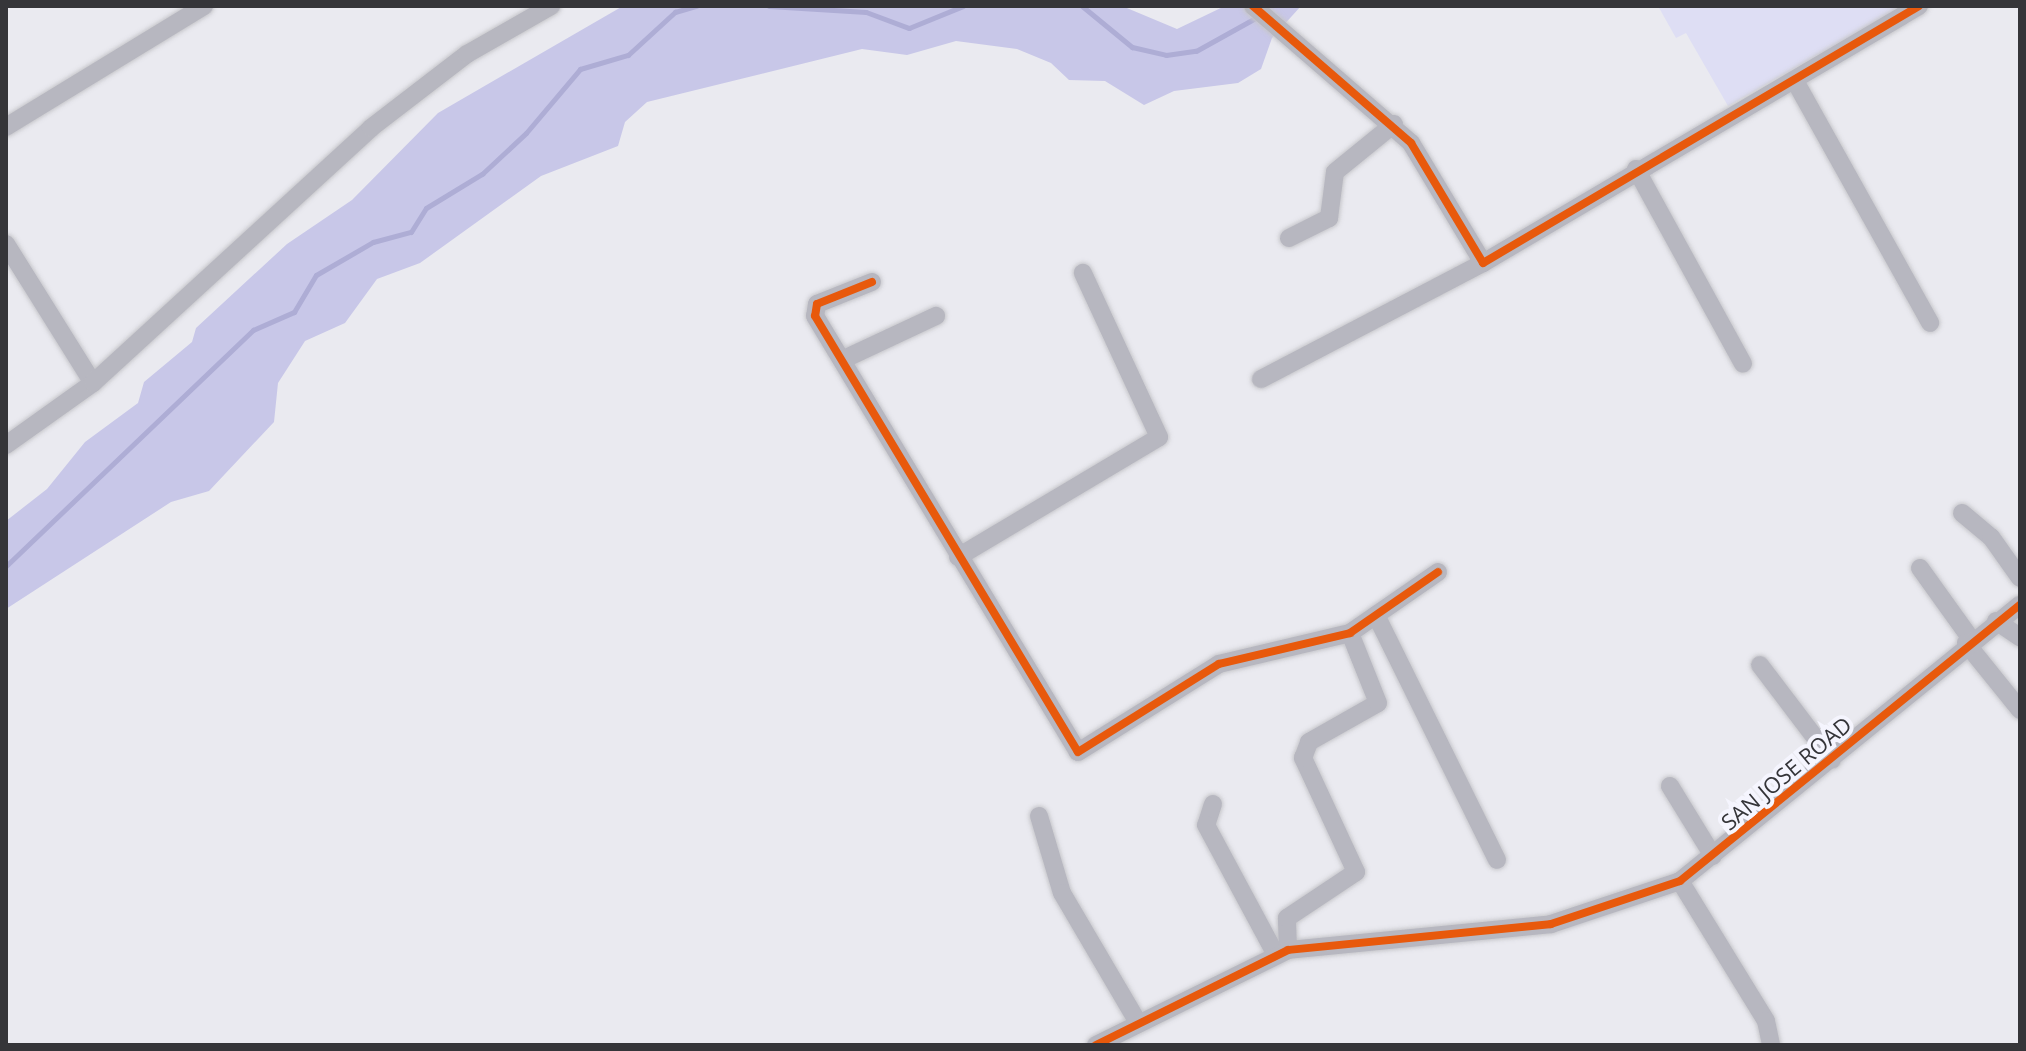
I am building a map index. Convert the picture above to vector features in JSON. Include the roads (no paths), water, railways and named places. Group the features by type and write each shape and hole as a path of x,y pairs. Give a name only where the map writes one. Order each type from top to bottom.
{"street":[{"path":"6,127 204,6"},
{"path":"6,445 93,383 371,128 467,54 551,6"},
{"path":"1253,6 1301,50 1394,124 1483,263"},
{"path":"1261,379 1483,263 1636,169 1795,81 1919,6"},
{"path":"1795,81 1930,323"},
{"path":"1289,238 1329,218 1335,172 1394,124"},
{"path":"1636,169 1743,364"},
{"path":"6,244 93,383"},
{"path":"958,557 1159,437 1083,273"},
{"path":"872,282 814,309 958,557 1078,752 1219,664 1350,633 1438,572"},
{"path":"842,360 936,316"},
{"path":"1962,513 1991,537 2020,578"},
{"path":"1920,568 1968,641 2020,710"},
{"name":"SAN JOSE ROAD","path":"1096,1045 1136,1019 1282,952 1551,924 1680,881 1832,760 1968,641 2020,605"},
{"path":"1376,615 1497,860"},
{"path":"1996,621 2020,637"},
{"path":"1282,952 1287,918 1356,872 1303,758 1309,742 1378,703 1350,633"},
{"path":"1760,665 1832,760"},
{"path":"1670,786 1713,856"},
{"path":"1213,804 1206,825 1282,952"},
{"path":"1039,816 1062,893 1136,1019"},
{"path":"1680,881 1766,1021 1771,1045"}],"waterway":[{"path":"6,566 253,330 294,312 316,275 373,242 411,232 426,208 482,174 526,133 580,69 628,55 675,12 696,6"},
{"path":"769,6 866,12 909,28 963,6"},
{"path":"1082,6 1132,47 1166,55 1196,51 1257,17"}]}
